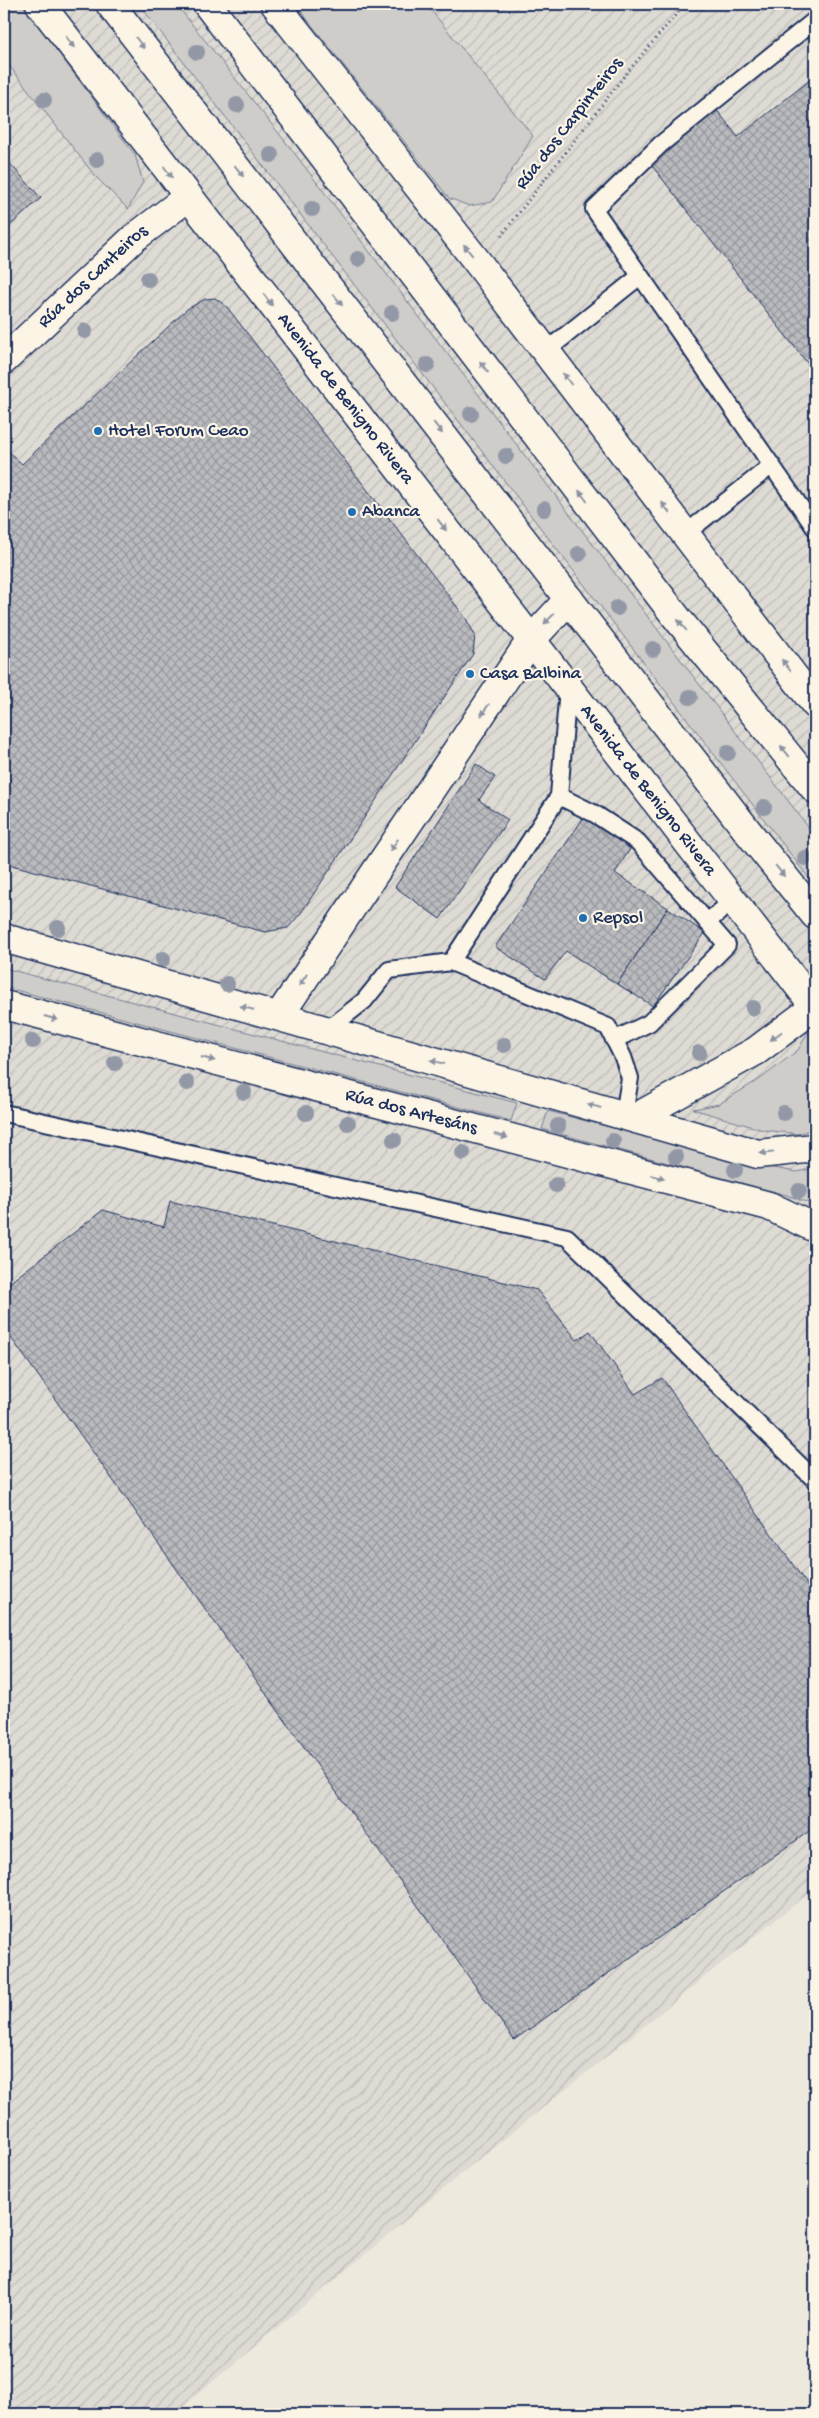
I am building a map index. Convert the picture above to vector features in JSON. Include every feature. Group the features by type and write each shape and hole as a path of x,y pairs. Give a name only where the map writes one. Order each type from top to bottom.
{"street":[{"name":"Avenida de Benigno Rivera","path":"40,4 815,1007"},
{"path":"110,4 749,833 815,915"},
{"path":"207,4 677,618 815,789"},
{"path":"275,4 479,264 815,704"},
{"name":"Rúa dos Canteiros","path":"4,360 134,238 188,197"},
{"path":"279,1016 531,640 569,599"},
{"path":"4,938 758,1154 815,1148"},
{"name":"Rúa dos Artesáns","path":"4,1005 769,1206 815,1228"},
{"path":"630,1116 756,1051 815,1007"}],"lane":[{"path":"815,20 661,144 594,209 815,528"},
{"path":"546,351 640,276"},
{"path":"685,534 772,465"},
{"path":"451,962 559,796 568,688"},
{"path":"559,796 595,814 638,842 727,945 649,1023 614,1040"},
{"path":"707,922 734,901"},
{"path":"327,1030 364,1001 389,970 451,962 608,1027 623,1057 630,1078 630,1116"},
{"path":"4,1113 567,1237 812,1471"}],"path":[{"name":"Rúa dos Carpinteiros","path":"479,264 625,75 685,4"}],"shaded area":[{"path":"4,4 815,4 815,1888 462,2173 174,2414 4,2414"},
{"path":"4,4 22,4 135,155 143,182 128,209 95,176 4,59"},
{"path":"139,4 176,4 292,150 815,836 815,886"},
{"path":"295,4 426,4 533,136 492,202 469,206 449,198"},
{"path":"4,968 517,1103 511,1121 4,987"},
{"path":"808,1032 815,1038 815,1128 798,1134 763,1130 693,1109 719,1104 763,1077 798,1050"},
{"path":"548,1111 756,1165 797,1172 815,1168 815,1205 786,1195 542,1129"}],"building":[{"path":"815,76 815,373 649,162 716,109 738,137"},
{"path":"4,157 41,198 4,231"},
{"path":"215,298 227,307 465,617 475,635 473,654 301,913 288,928 265,932 4,863 4,454 7,450 22,464 187,309 205,299"},
{"path":"476,764 495,777 479,800 508,820 440,919 395,887"},
{"path":"584,817 632,846 615,873 668,908 617,984 566,951 545,979 495,947"},
{"path":"668,908 705,933 653,1006 617,984"},
{"path":"170,1201 537,1290 577,1340 590,1331 635,1394 662,1378 815,1596 815,1827 514,2040 4,1328 4,1287 103,1210 164,1227"}],"place":[{"name":"Hotel Forum Ceao","path":"98,431"},
{"name":"Abanca","path":"352,512"},
{"name":"Casa Balbina","path":"470,674"},
{"name":"Repsol","path":"583,918"}]}
